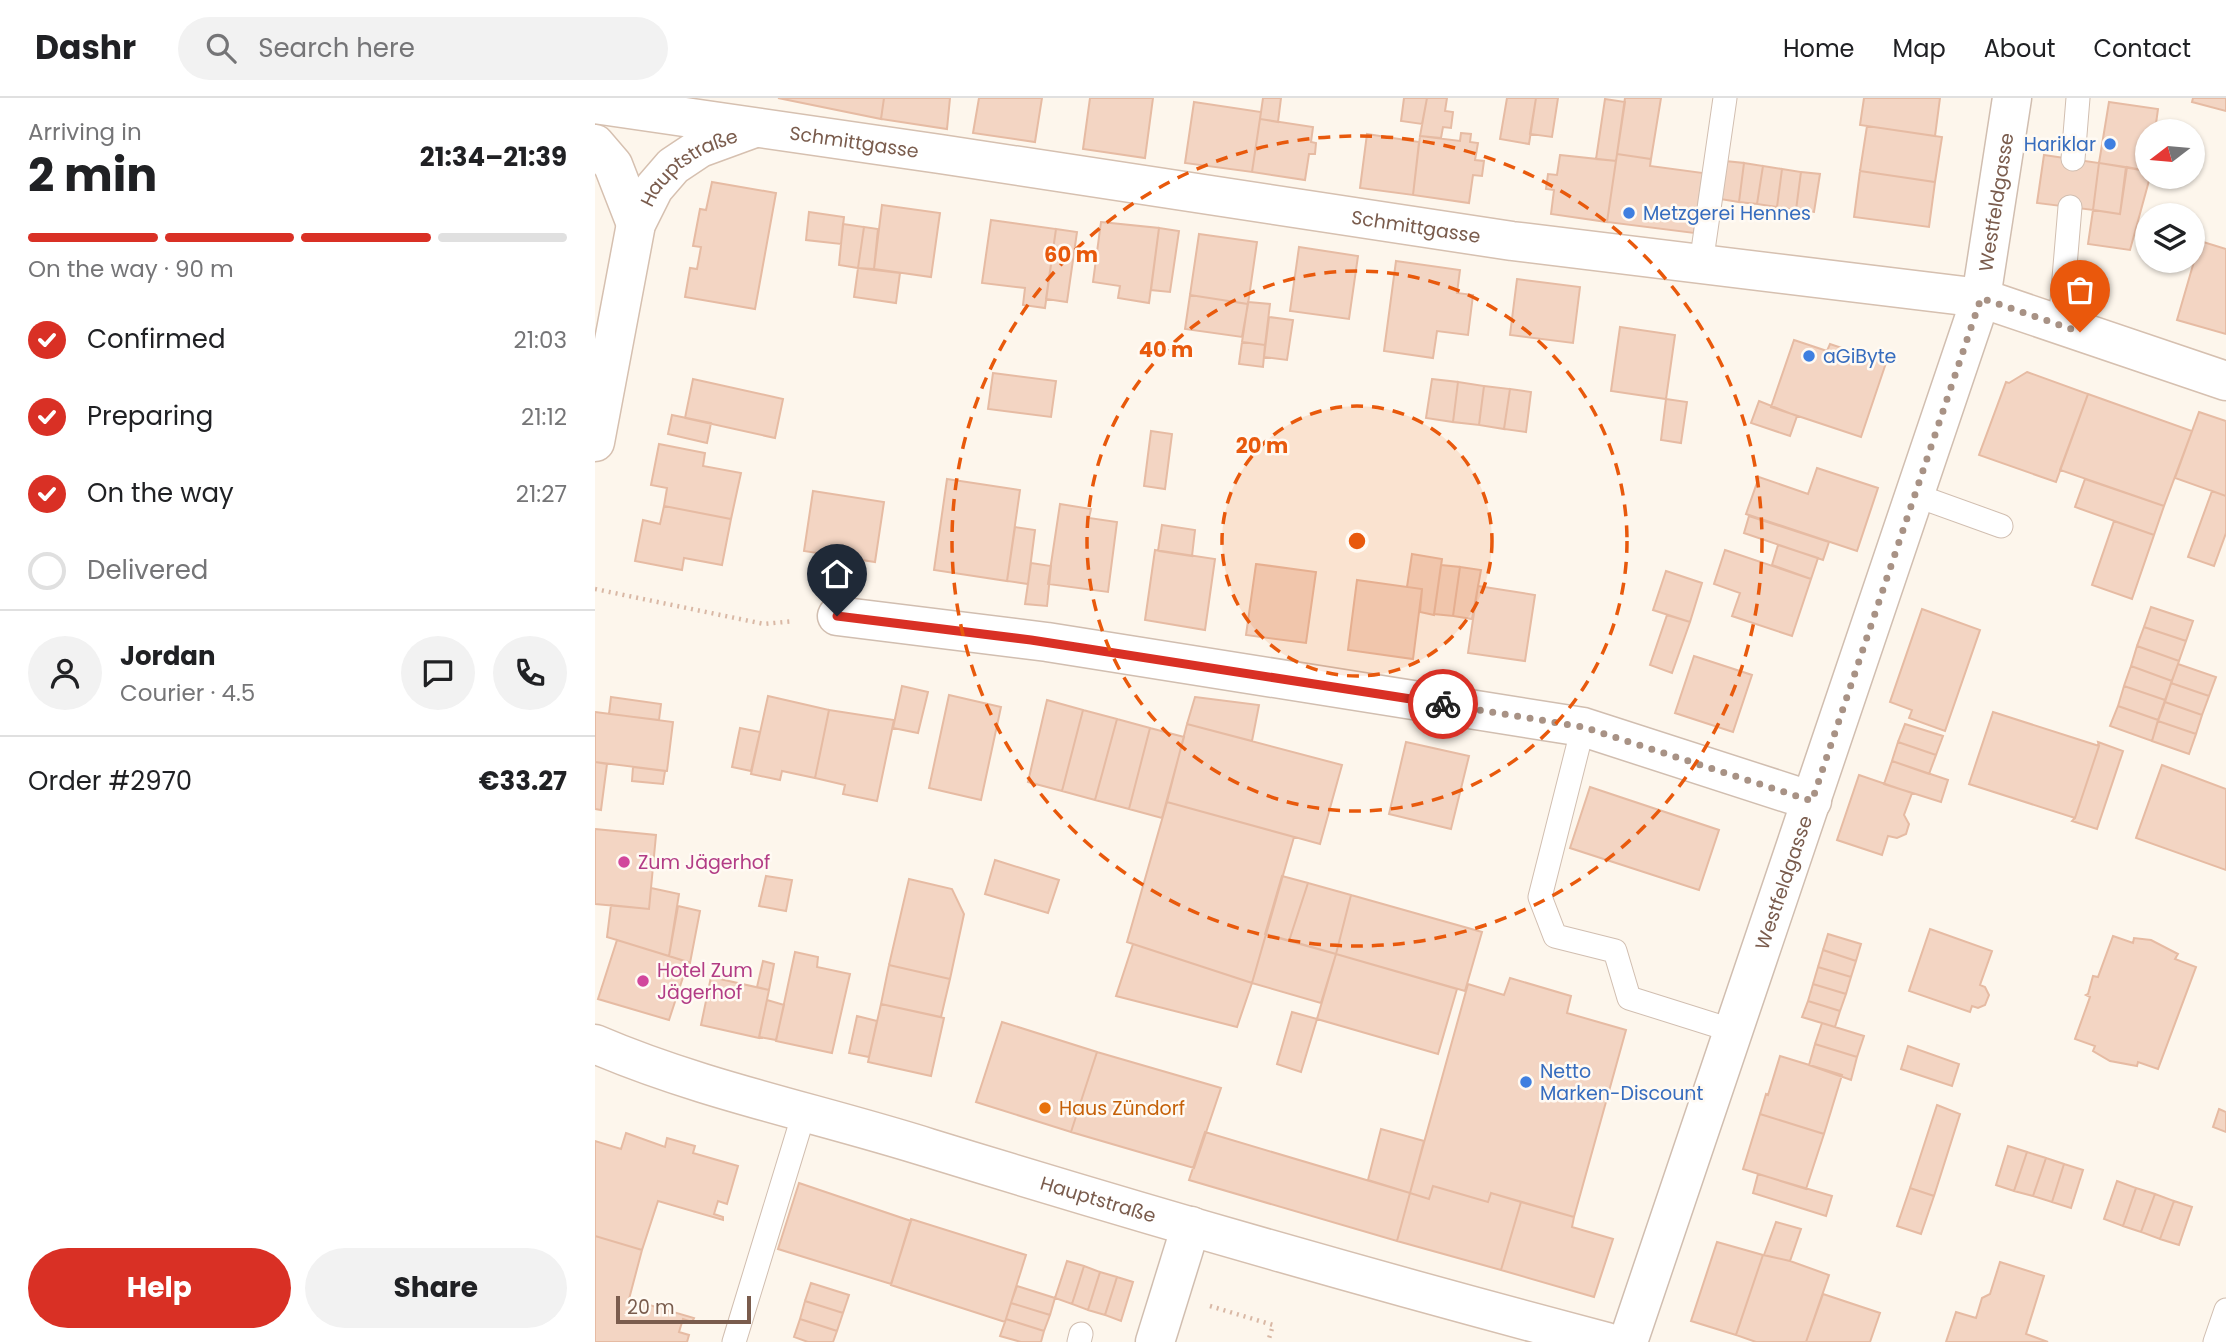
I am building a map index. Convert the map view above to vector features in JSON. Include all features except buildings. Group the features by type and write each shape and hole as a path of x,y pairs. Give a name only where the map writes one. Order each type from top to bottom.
{"main road":[{"name":"Westfeldgasse","path":"1628,1342 1719,1080 1981,298 2012,98"},
{"name":"Schmittgasse","path":"595,104 1512,242 1981,298 2226,381"},
{"name":"Hauptstraße","path":"595,442 636,223 654,188 673,166 699,148 756,127"},
{"name":"Hauptstraße","path":"595,144 613,165 636,223"},
{"path":"837,616 1036,641 1583,727 1812,801"},
{"name":"Hauptstraße","path":"595,1044 637,1062 804,1113 1359,1275 1607,1342"},
{"path":"1155,1342 1191,1226"}],"lane":[{"path":"1701,264 1725,98"},
{"path":"2074,159 2078,98"},
{"path":"2060,325 2070,207"},
{"path":"1915,495 2001,526"},
{"path":"1583,727 1540,897 1555,936 1615,951 1629,998 1734,1031"},
{"path":"734,1342 804,1113"},
{"path":"2215,1342 2226,1310"}],"path":[{"path":"595,589 764,624 837,616"},
{"path":"1170,1294 1273,1325 1268,1342"}],"way so far":[{"path":"1443,704 1583,727 1812,801 1981,298 2080,332"}],"place":[{"name":"Hariklar","path":"2110,144"},
{"name":"Metzgerei Hennes","path":"1629,213"},
{"name":"aGiByte","path":"1809,356"},
{"name":"Zum Jägerhof","path":"624,862"},
{"name":"Hotel Zum Jägerhof","path":"643,981"},
{"name":"Netto Marken-Discount","path":"1526,1082"},
{"name":"Haus Zündorf","path":"1045,1108"}],"route":[{"path":"837,616 1031,640 1443,704"}]}
